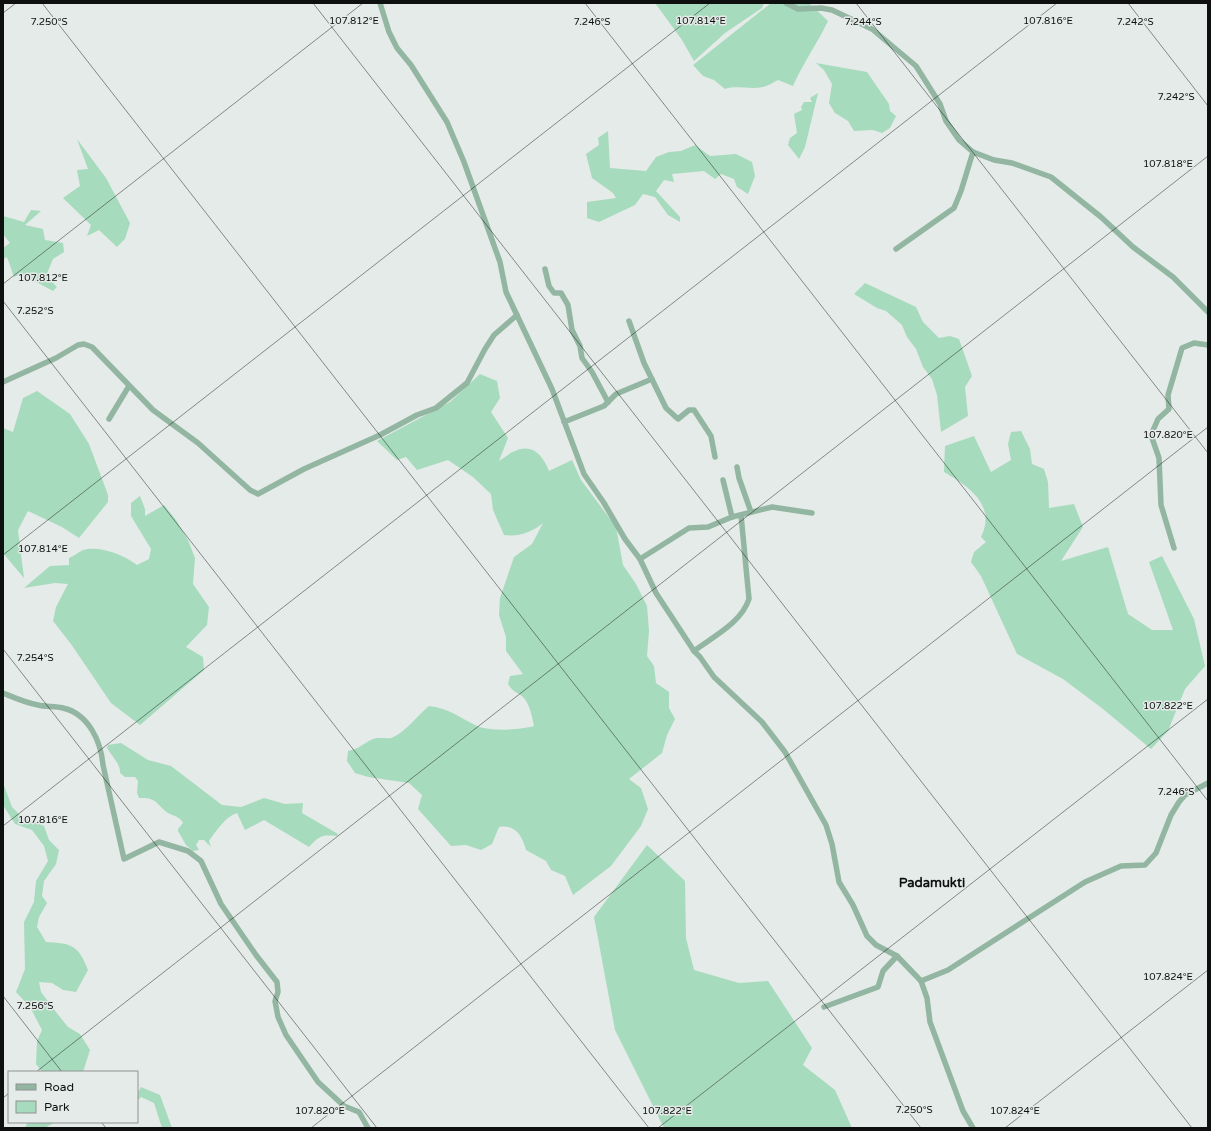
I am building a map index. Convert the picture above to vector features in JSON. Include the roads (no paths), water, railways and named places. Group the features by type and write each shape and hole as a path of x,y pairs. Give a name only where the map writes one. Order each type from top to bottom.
{"street":[{"path":"380,3 389,32 398,48 411,65 447,122 482,210 500,262 506,292 552,389 584,474 604,503 625,539 640,559 656,593 694,651 714,677 762,722 785,752 826,825 832,844 839,882 853,905 867,936 876,945 897,956 921,981 935,1036 963,1111 973,1128"},
{"path":"786,3 798,9 821,8 832,10 872,29 916,66 940,104 946,121 959,140 973,152 994,160 1012,164 1051,177 1101,217 1133,247 1173,277 1208,312"},
{"path":"896,249 954,208 973,152"},
{"path":"545,269 550,287 554,293 561,293 567,303 572,330 580,346 582,358 592,372 608,402"},
{"path":"3,382 56,358 71,348 84,344 92,347 152,410 198,443 250,490 258,494 304,469 436,408 467,383 494,335 517,315"},
{"path":"628,321 642,361 666,408 676,418 679,418 689,410 694,410 711,436 715,457"},
{"path":"1174,548 1161,505 1159,458 1151,438 1151,432 1160,416 1169,409 1168,395 1182,348 1194,343 1208,345"},
{"path":"564,422 604,406 616,394 652,379"},
{"path":"108,419 129,386"},
{"path":"737,467 739,478 751,512"},
{"path":"723,480 732,518"},
{"path":"640,559 689,528 708,526 751,512 774,507 812,513"},
{"path":"694,651 736,620 746,610 749,599 741,515"},
{"path":"3,693 39,705 64,708 81,717 95,734 103,754 124,859 159,842 188,851 200,861 221,904 256,955 277,982 278,992 275,1001 278,1016 286,1035 318,1082 344,1106 359,1112 368,1128"},
{"path":"921,981 948,970 1085,882 1121,866 1144,865 1156,853 1171,815 1179,802 1185,795 1208,783"},
{"path":"824,1007 876,988 880,984 883,971 897,956"}],"district":[{"name":"Padamukti","path":"932,882"}]}
